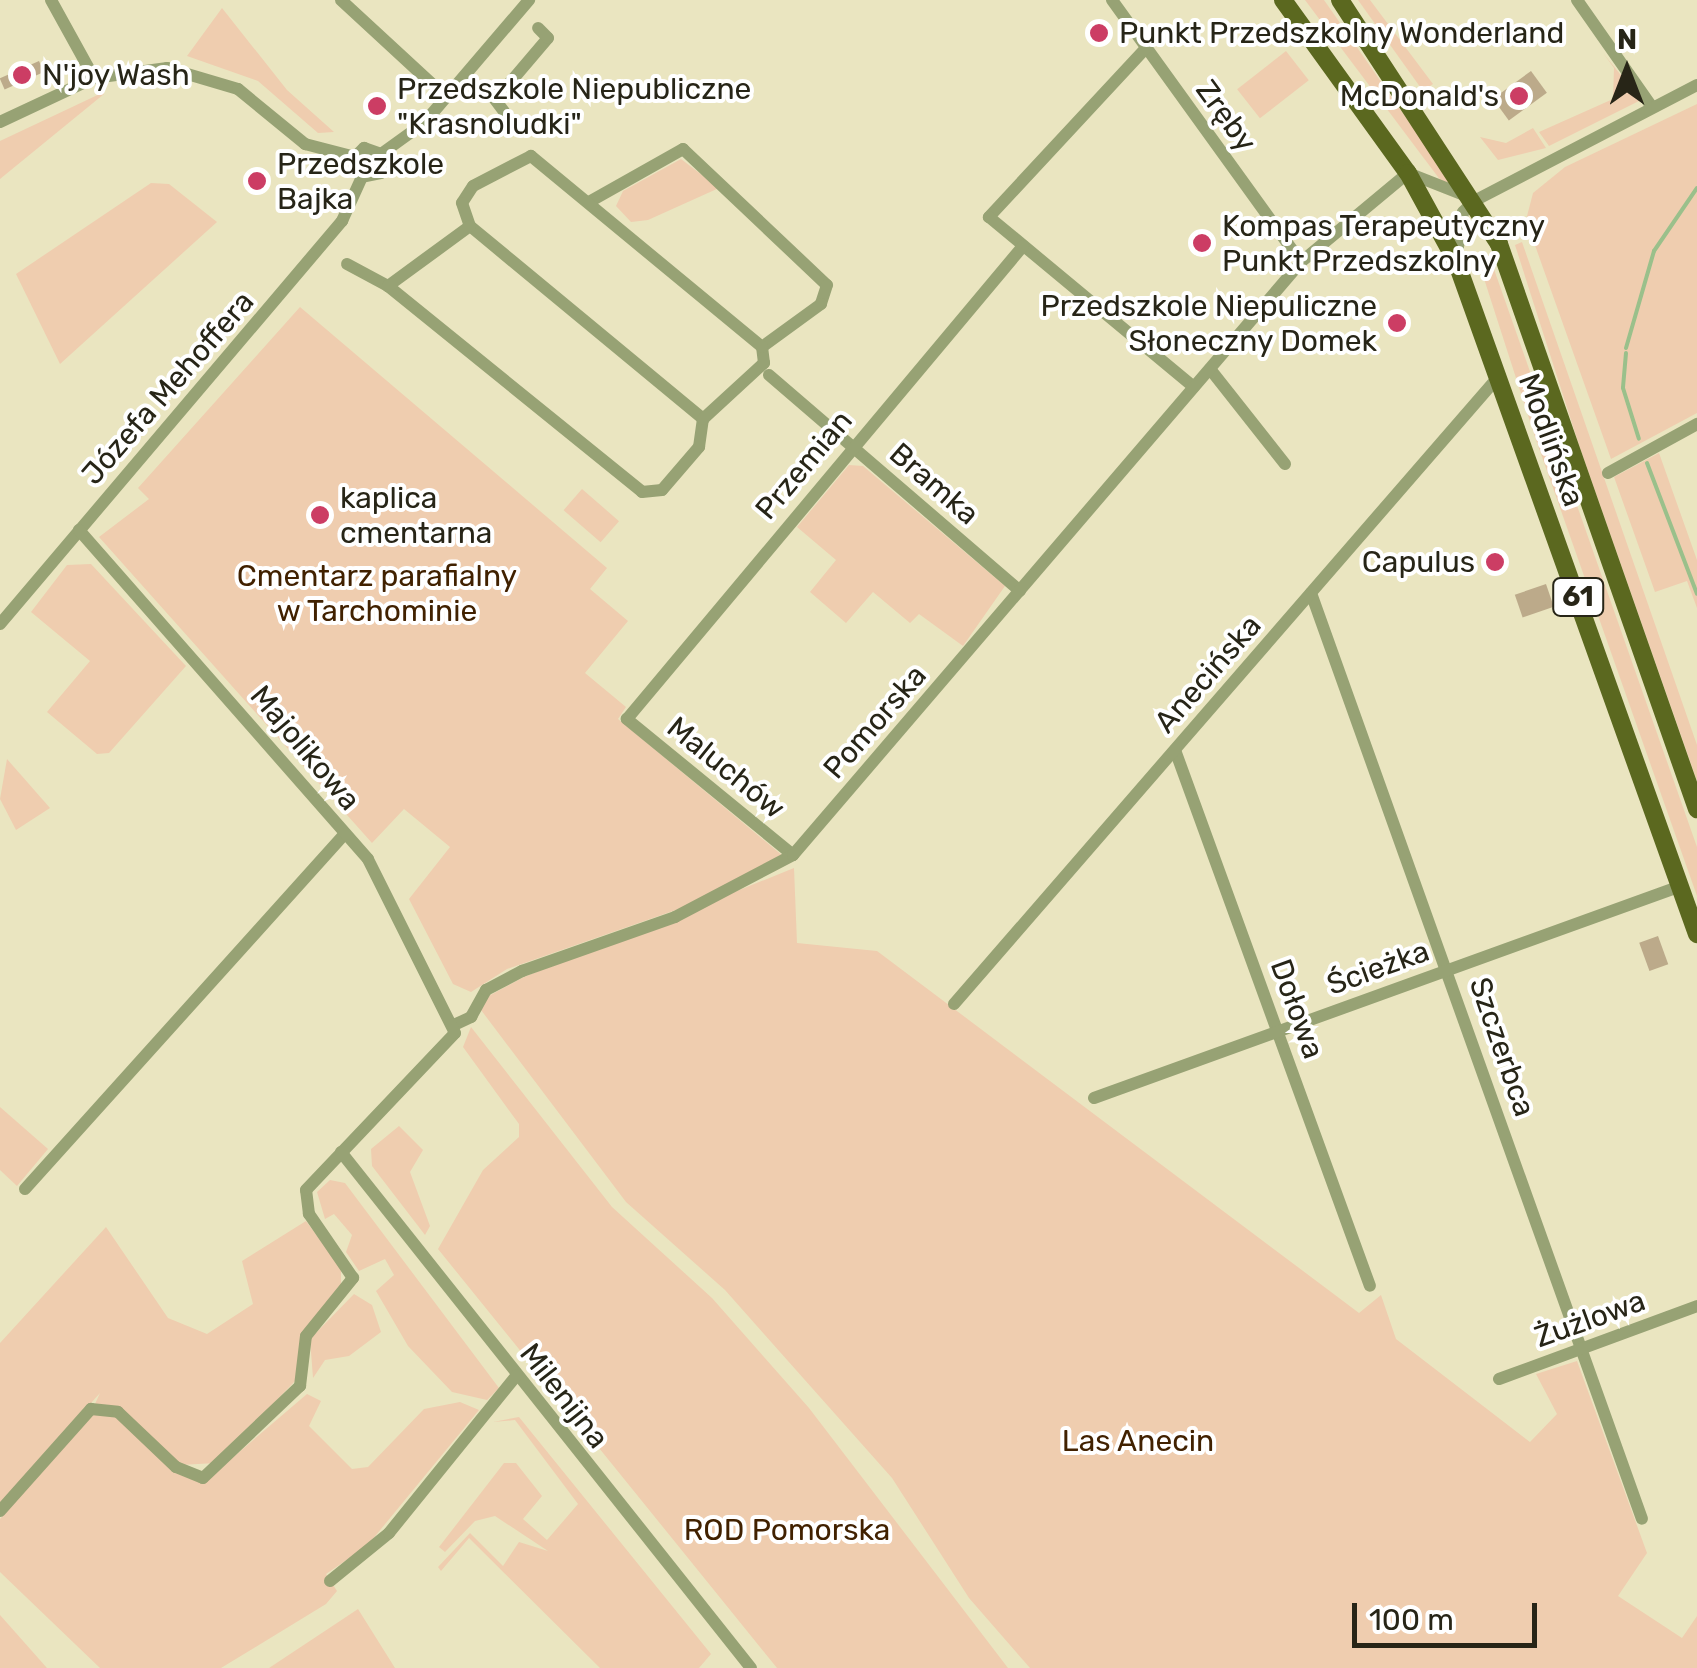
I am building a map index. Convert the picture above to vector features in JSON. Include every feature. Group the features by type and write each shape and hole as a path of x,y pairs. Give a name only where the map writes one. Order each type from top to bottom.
{"main road":[{"name":"Modlińska","path":"1284,0 1408,173 1456,261 1697,934"},
{"name":"Modlińska","path":"1340,0 1476,200 1697,809"}],"street":[{"path":"51,0 94,78"},
{"path":"342,0 446,97"},
{"path":"354,158 364,148 382,154 446,97 530,0"},
{"name":"Zręby","path":"1112,0 1301,262"},
{"path":"1577,0 1652,107"},
{"path":"506,114 492,94 548,38 538,28"},
{"path":"1146,48 989,217 1194,387"},
{"path":"0,122 94,78 148,68 203,76 238,89 305,144 354,158"},
{"path":"1456,261 1463,212 1476,200 1697,85"},
{"path":"589,202 683,149 827,285 821,304 762,347"},
{"name":"Józefa Mehoffera","path":"0,624 342,221 362,177 381,173 382,154"},
{"path":"703,419 470,226 462,202 473,186 531,156 762,347"},
{"path":"354,158 362,177"},
{"path":"1408,173 1476,200"},
{"name":"Pomorska","path":"0,1510 91,1409 118,1412 176,1467 202,1478 287,1400 300,1386 306,1336 353,1278 309,1214 306,1190 453,1039 456,1024 472,1017 486,990 522,971 689,911 793,855 1301,262 1408,173"},
{"path":"388,286 470,226"},
{"name":"Przemian","path":"627,719 1022,246"},
{"path":"348,264 388,286 632,489 662,490 700,446 703,419 761,368 762,347"},
{"path":"1210,368 1284,464"},
{"name":"Bramka","path":"769,375 1020,591"},
{"name":"Anecińska","path":"954,1004 1500,376"},
{"path":"1608,473 1697,424"},
{"name":"Majolikowa","path":"79,530 345,834 394,900 456,1024"},
{"name":"Szczerbca","path":"1311,592 1642,1519"},
{"name":"Maluchów","path":"627,719 793,855"},
{"name":"Dołowa","path":"1175,750 1370,1286"},
{"path":"25,1189 345,834"},
{"name":"Ścieżka","path":"1094,1098 1680,886"},
{"name":"Milenijna","path":"341,1152 746,1666"},
{"name":"Żużlowa","path":"1499,1379 1697,1306"},
{"path":"330,1581 389,1533 517,1375"}],"green space":[{"path":"1305,0 1324,0 1453,185 1441,181"},
{"path":"1358,0 1370,0 1433,84 1423,91"},
{"path":"222,8 287,90 334,132 318,133 258,81 187,56"},
{"path":"1286,51 1309,80 1260,118 1237,89"},
{"path":"1603,53 1641,100 1549,146 1539,132 1613,99 1614,68"},
{"path":"104,94 0,179 0,141"},
{"path":"1697,104 1697,413 1611,459 1526,220 1533,193 1565,167"},
{"path":"1533,128 1546,148 1498,160 1480,137 1506,143"},
{"path":"681,159 719,188 648,220 631,222 616,206 623,191"},
{"path":"151,183 169,184 217,222 60,364 16,274"},
{"path":"1522,242 1697,745 1697,781 1579,445 1515,245"},
{"path":"1489,255 1697,847 1697,896 1535,437 1478,260"},
{"name":"Cmentarz parafialny w Tarchominie","path":"300,307 607,568 590,589 628,621 585,673 626,707 618,719 783,856 693,904 507,969 471,992 453,984 409,899 450,847 404,809 372,843 99,537 149,499 138,488"},
{"path":"1659,453 1697,560 1697,608 1687,581 1655,592 1614,477"},
{"path":"849,465 863,466 1005,586 963,646 919,614 910,623 873,592 846,623 810,592 836,560 797,527"},
{"path":"582,489 619,521 601,542 564,510"},
{"path":"91,564 186,666 109,753 97,754 47,712 90,661 31,612 67,565"},
{"path":"7,759 50,808 16,830 0,799"},
{"name":"Las Anecin","path":"794,868 797,943 877,951 1359,1313 1381,1295 1396,1339 1530,1442 1557,1414 1536,1374 1577,1361 1647,1553 1618,1596 1682,1638 1697,1616 1697,1668 1030,1668 969,1598 892,1478 725,1290 626,1202 481,1010 485,998 524,977"},
{"name":"ROD Pomorska","path":"471,1027 612,1207 712,1298 809,1408 1008,1668 777,1668 438,1249 483,1170 519,1137 519,1124 463,1047"},
{"path":"0,1107 48,1149 17,1186 0,1170"},
{"path":"399,1126 423,1150 410,1172 430,1226 425,1235 372,1166 371,1149"},
{"path":"330,1180 345,1183 499,1388 487,1400 452,1392 408,1346 376,1291 394,1275 385,1259 359,1271 346,1252 352,1235 334,1214 325,1219 317,1192"},
{"path":"306,1221 341,1268 341,1288 303,1331 297,1379 216,1463 180,1465 118,1407 94,1406 100,1393 0,1505 0,1343 106,1227 168,1318 207,1334 253,1304 242,1261"},
{"path":"354,1294 372,1305 381,1332 349,1356 325,1360 313,1378 310,1339"},
{"path":"307,1394 321,1401 309,1426 352,1469 368,1467 424,1409 460,1402 479,1410 367,1546 326,1574 337,1591 326,1604 221,1668 100,1668 0,1572 0,1519 91,1414 109,1411 173,1471 203,1483"},
{"path":"519,1417 711,1654 699,1668 600,1668 469,1538 441,1571 438,1567 470,1533 503,1566 519,1542 548,1551 495,1516 475,1521 445,1552 439,1547 504,1463 516,1463 542,1496 523,1519 547,1540 578,1504 515,1420 493,1422"},
{"path":"358,1609 395,1668 269,1668 343,1619"},
{"path":"0,1615 47,1668 0,1668"}],"building":[{"name":"N'joy Wash","path":"39,61 44,72 5,89 0,78"},
{"name":"McDonald's","path":"1531,71 1547,93 1509,120 1493,99"},
{"path":"1546,584 1554,607 1523,617 1515,595"},
{"path":"1658,936 1668,964 1649,971 1639,943"}],"waterway":[{"path":"1626,348 1654,251 1697,188"},
{"path":"1626,353 1623,388 1639,439"},
{"path":"1647,463 1697,594"}],"place":[{"name":"Punkt Przedszkolny Wonderland","path":"1099,33"},
{"name":"N'joy Wash","path":"22,75"},
{"name":"McDonald's","path":"1519,96"},
{"name":"Przedszkole Niepubliczne \"Krasnoludki\"","path":"377,106"},
{"name":"Przedszkole Bajka","path":"257,181"},
{"name":"Kompas Terapeutyczny Punkt Przedszkolny","path":"1202,243"},
{"name":"Przedszkole Niepuliczne Słoneczny Domek","path":"1397,323"},
{"name":"kaplica cmentarna","path":"320,515"},
{"name":"Capulus","path":"1495,562"}]}
